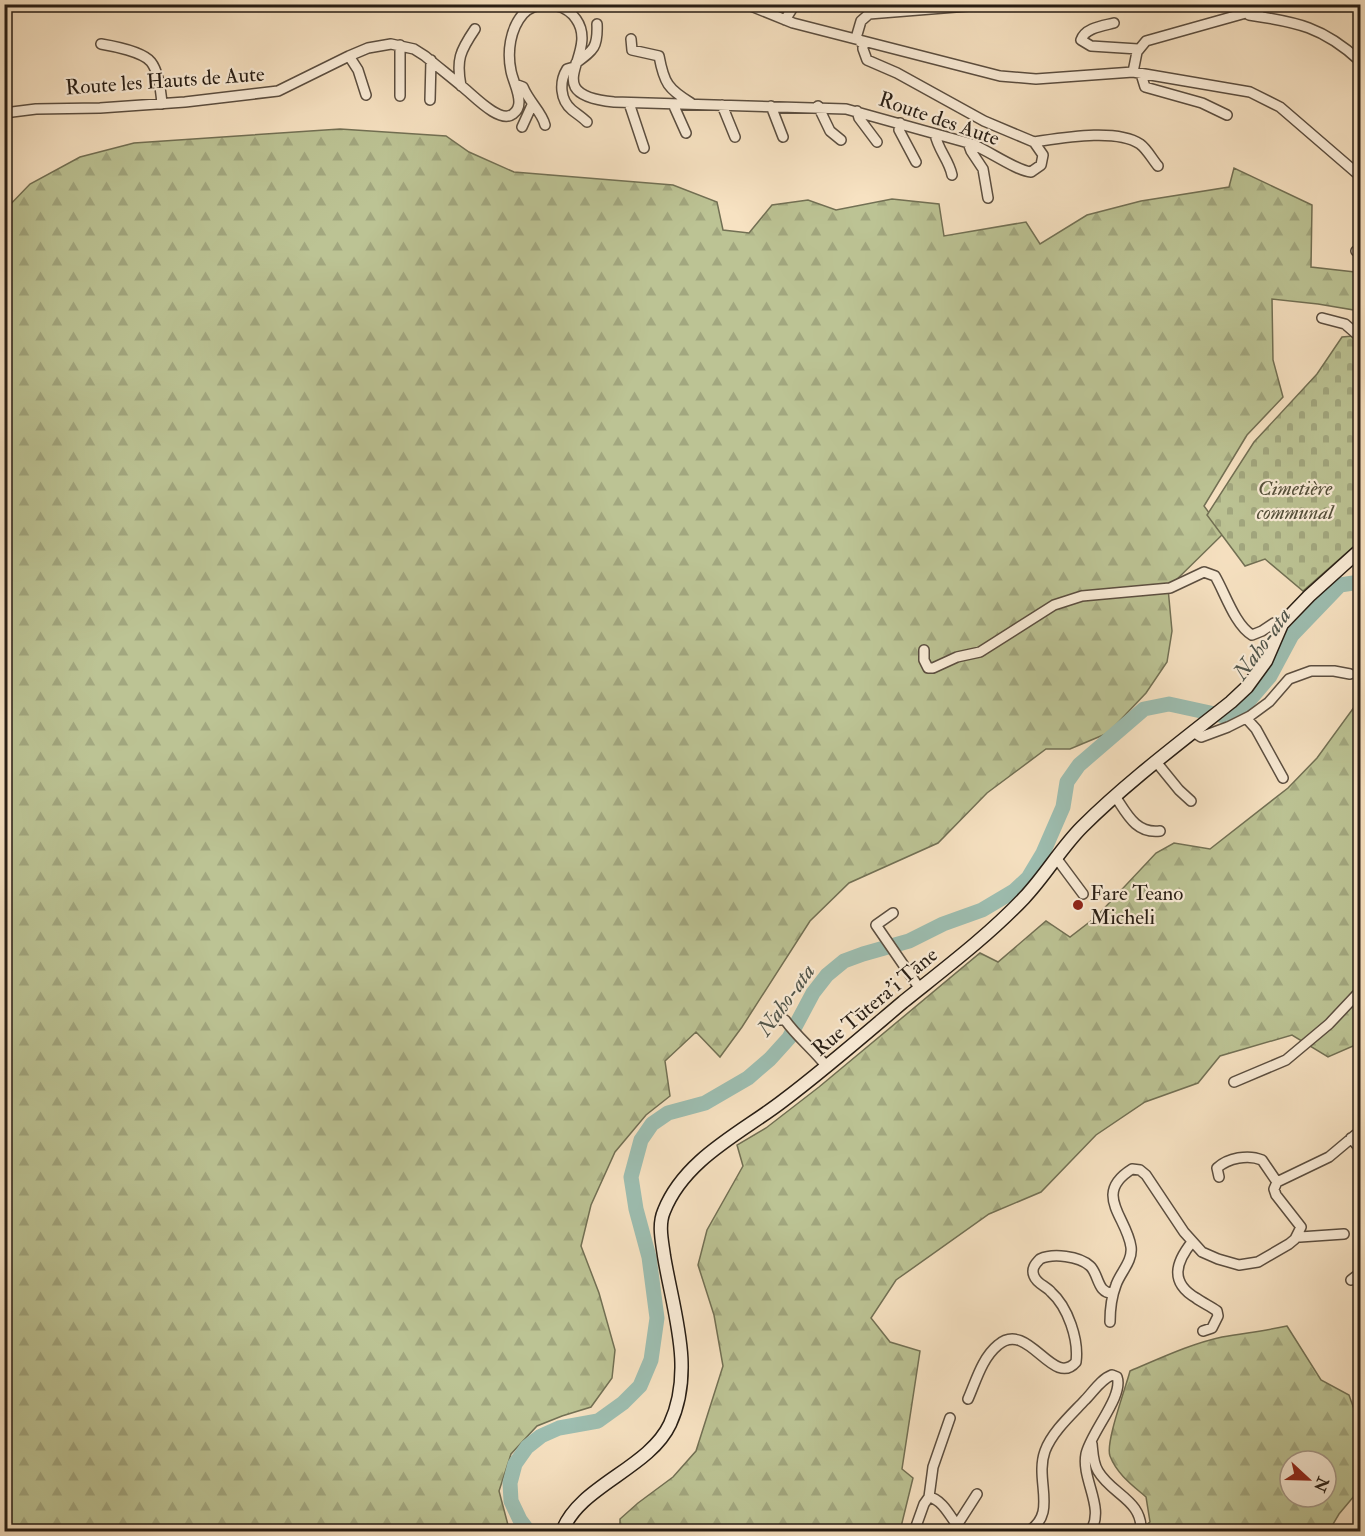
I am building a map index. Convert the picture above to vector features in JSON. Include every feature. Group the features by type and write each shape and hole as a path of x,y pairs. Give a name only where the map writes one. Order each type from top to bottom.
{"street":[{"path":"746,4 785,20 966,68 1017,78 1137,73 1238,89 1261,96 1280,107 1360,176"},
{"path":"785,20 795,4"},
{"path":"856,38 861,21 869,14 993,4"},
{"path":"1227,116 1202,103 1145,87 1137,73 1138,49 1146,41 1244,14 1268,4"},
{"name":"Route des Aute","path":"323,67 368,48 391,44 400,45 414,49 431,60 488,108 505,117 512,115 519,100 511,70 509,50 511,38 519,20 528,7 557,6 574,16 582,34 582,43 573,78 575,85 585,97 599,101 629,103 818,106 857,111 968,143 987,150 1020,170 1036,170 1043,160 1041,150 1034,142 984,121 897,73 867,60 863,44 856,38"},
{"path":"1244,14 1276,18 1306,26 1330,36 1360,61"},
{"path":"1114,23 1088,31 1083,34 1081,40 1091,46 1138,49"},
{"path":"587,122 570,108 562,92 563,75 567,69 575,65 596,46 597,24"},
{"path":"461,86 458,62 466,41 475,29"},
{"path":"631,39 632,50 659,56 664,80 669,88 693,104"},
{"path":"101,44 145,57 152,63 162,104"},
{"path":"399,96 400,45"},
{"path":"349,56 358,70 366,95"},
{"path":"430,100 431,60"},
{"name":"Route les Hauts de Aute","path":"4,113 36,109 100,108 234,98 278,90 323,67"},
{"path":"515,84 523,87 532,105 541,114 545,125"},
{"path":"629,103 644,148"},
{"path":"673,104 686,133"},
{"path":"522,127 532,105"},
{"path":"722,105 735,137"},
{"path":"771,106 783,137"},
{"path":"818,106 830,131 841,140"},
{"path":"857,111 859,118 877,142"},
{"path":"900,123 899,130 916,162"},
{"path":"935,134 937,145 952,175"},
{"path":"1034,142 1111,136 1129,139 1142,146 1158,166"},
{"path":"968,143 983,169 988,198"},
{"path":"1322,318 1345,324 1360,337"},
{"name":"Rue Tūtera'i Tāne","path":"562,1532 572,1514 586,1500 645,1454 664,1436 677,1403 681,1353 661,1226 664,1211 681,1182 703,1159 737,1132 781,1103 827,1067 1024,898 1080,829 1115,796 1247,687 1266,661 1282,624 1360,550"},
{"path":"924,650 924,660 928,668 933,668 957,657 980,652 1054,605 1082,596 1170,588 1204,572 1215,576 1240,624 1249,633 1262,631 1274,623 1282,624"},
{"path":"1193,732 1201,737 1247,718 1269,702 1289,679 1311,671 1350,674"},
{"path":"1247,718 1256,729 1283,778"},
{"path":"1156,763 1191,801"},
{"path":"1115,796 1135,824 1150,832 1160,831"},
{"path":"1057,859 1083,894"},
{"path":"893,913 876,925 920,989"},
{"path":"1234,1082 1286,1060 1329,1024 1360,991"},
{"path":"774,1020 785,1020 827,1067"},
{"path":"1110,1322 1110,1303 1131,1250 1115,1208 1113,1192 1118,1181 1130,1170 1138,1169 1146,1175 1192,1242 1208,1255 1248,1265 1278,1252 1294,1240 1301,1227 1276,1195 1274,1189 1277,1182 1329,1156 1360,1131"},
{"path":"1351,1138 1360,1149"},
{"path":"1219,1177 1217,1168 1222,1164 1238,1158 1252,1157 1265,1163 1277,1182"},
{"path":"1297,1235 1300,1237 1344,1234"},
{"path":"1192,1242 1182,1254 1177,1265 1178,1277 1183,1288 1217,1311 1216,1322 1212,1328 1203,1331"},
{"path":"968,1399 983,1364 995,1347 1006,1340 1025,1343 1047,1361 1061,1368 1070,1367 1076,1362 1074,1338 1064,1309 1034,1275 1034,1267 1040,1259 1056,1257 1084,1262 1093,1270 1104,1290 1113,1293"},
{"path":"1351,1280 1360,1273"},
{"path":"1027,1532 1042,1518 1044,1508 1042,1460 1046,1448 1071,1415 1101,1382 1112,1375 1117,1377 1119,1389 1096,1430 1092,1444 1094,1459 1107,1483 1139,1514 1141,1532"},
{"path":"914,1532 928,1497 933,1467 950,1418"},
{"path":"1090,1532 1096,1522 1097,1514 1086,1474 1085,1461 1087,1450 1092,1444"},
{"path":"928,1497 933,1497 939,1502 954,1528 977,1494"}],"green space":[{"path":"340,129 446,136 469,152 514,172 673,185 717,202 723,230 749,233 772,205 808,200 836,210 892,199 939,204 944,236 1026,222 1040,244 1087,215 1141,201 1229,187 1234,168 1312,205 1311,267 1355,272 1360,270 1360,311 1272,299 1273,360 1283,397 1247,435 1204,506 1224,533 1168,588 1172,631 1167,662 1146,693 1108,733 1070,749 1046,749 987,793 938,843 849,883 810,921 720,1057 696,1032 665,1061 670,1096 646,1115 615,1152 591,1205 581,1246 599,1293 615,1350 612,1378 591,1407 537,1426 511,1454 499,1491 508,1525 505,1531 5,1531 4,211 30,184 80,157 134,143"},
{"name":"Cimetière communal","path":"1353,336 1360,347 1360,541 1303,591 1265,559 1245,566 1207,515 1254,442 1317,374 1342,337"},
{"path":"1360,699 1360,1043 1328,1057 1292,1035 1220,1056 1198,1083 1145,1102 1096,1135 1041,1192 989,1214 896,1280 871,1318 890,1342 920,1351 902,1469 913,1478 900,1531 620,1532 620,1519 673,1477 696,1451 723,1366 714,1315 698,1265 707,1230 743,1166 737,1145 766,1128 819,1087 980,953 998,962 1046,921 1070,937 1096,917 1156,853 1174,843 1210,849 1288,788 1317,758"},
{"path":"1287,1326 1321,1380 1349,1395 1360,1426 1360,1489 1339,1514 1329,1531 1137,1531 1150,1522 1146,1497 1125,1479 1110,1456 1109,1449 1130,1371 1198,1343"}],"waterway":[{"name":"Naho-ata","path":"529,1532 511,1501 510,1483 515,1464 527,1447 541,1436 559,1428 598,1421 623,1403 640,1386 651,1360 657,1318 649,1257 636,1209 631,1177 641,1140 652,1124 668,1113 705,1103 748,1078 789,1038 813,993 827,975 844,961 909,941 943,924 982,910 1014,891 1028,878 1043,853 1063,807 1067,782 1079,765 1144,709 1169,704 1224,716 1240,711 1270,676 1292,635 1340,585 1360,582"}],"place":[{"name":"Fare Teano Micheli","path":"1078,905"}]}
